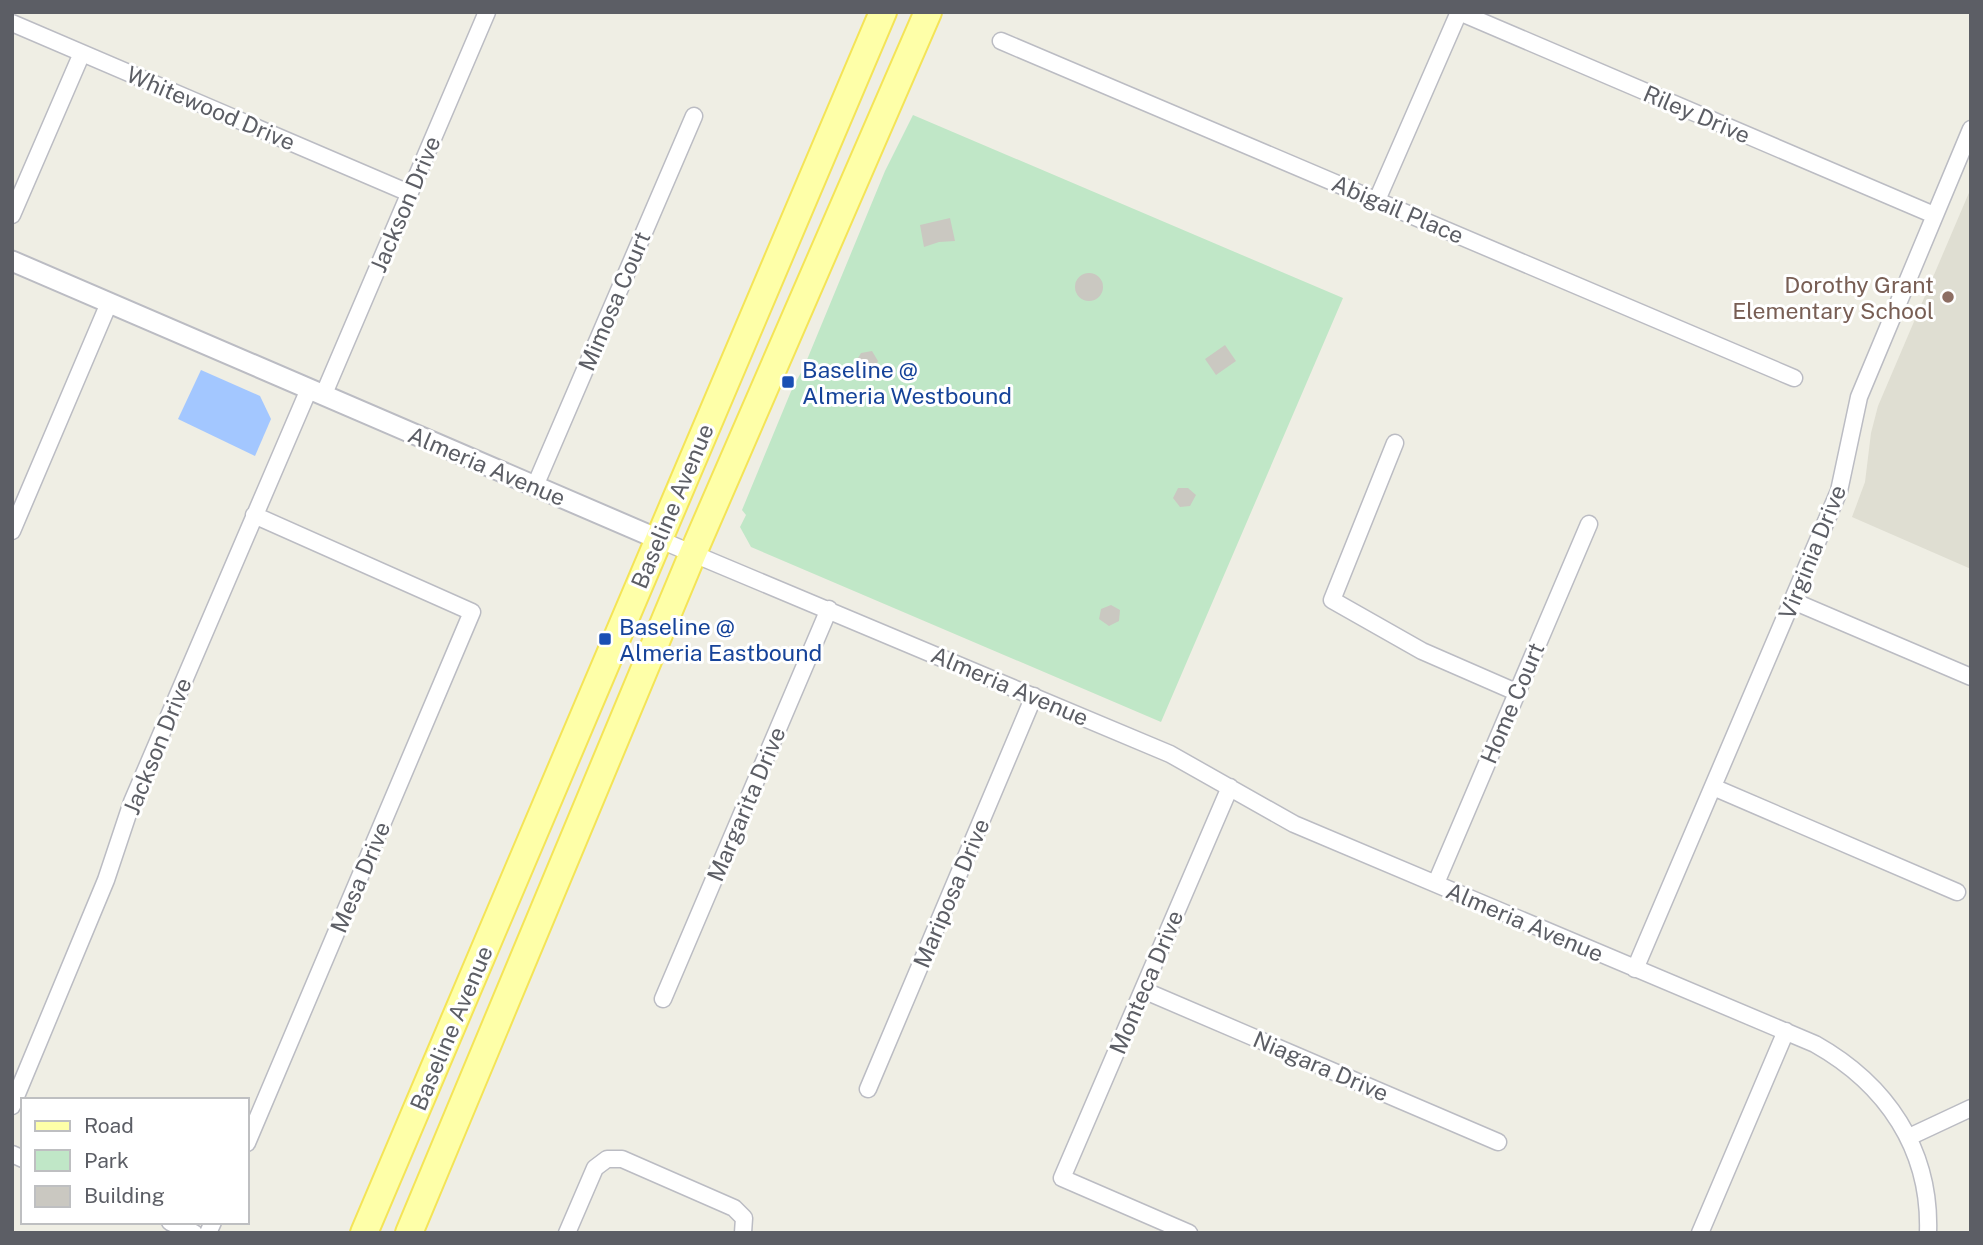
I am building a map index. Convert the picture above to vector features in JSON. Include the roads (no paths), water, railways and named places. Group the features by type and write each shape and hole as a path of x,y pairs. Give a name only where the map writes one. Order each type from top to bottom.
{"main road":[{"name":"Baseline Avenue","path":"364,1233 883,12"},
{"name":"Baseline Avenue","path":"409,1233 693,553 928,12"}],"street":[{"name":"Jackson Drive","path":"12,1106 106,880 132,803 254,515 316,392 409,192 487,12"},
{"path":"1377,200 1459,12"},
{"name":"Riley Drive","path":"1459,12 1934,215"},
{"name":"Whitewood Drive","path":"12,23 409,192"},
{"name":"Abigail Place","path":"1001,41 1794,378"},
{"path":"12,215 82,53"},
{"name":"Mimosa Court","path":"534,486 694,116"},
{"name":"Virginia Drive","path":"1635,969 1839,491 1859,397 1971,129"},
{"name":"Almeria Avenue","path":"12,261 658,539 1170,754 1294,824 1815,1044 1851,1066 1885,1100 1909,1137 1923,1181 1927,1203 1927,1233"},
{"path":"12,531 20,490 109,303"},
{"path":"1395,443 1332,600 1422,651 1516,692"},
{"name":"Mesa Drive","path":"248,1141 472,612 254,515"},
{"name":"Home Court","path":"1436,883 1589,524"},
{"path":"1793,601 1971,677"},
{"name":"Margarita Drive","path":"663,999 829,609"},
{"name":"Mariposa Drive","path":"868,1089 1034,696"},
{"name":"Monteca Drive","path":"1189,1233 1062,1178 1230,787"},
{"path":"1713,787 1956,892"},
{"name":"Niagara Drive","path":"1143,990 1498,1142"},
{"path":"1700,1233 1786,1031"},
{"path":"1909,1137 1971,1108"},
{"path":"566,1233 595,1168 607,1159 622,1159 734,1208 744,1225"},
{"path":"174,1224 194,1233"}],"water":[{"path":"201,370 260,396 271,419 255,456 178,419"}],"place":[{"name":"Dorothy Grant Elementary School","path":"1948,297"},
{"name":"Baseline @ Almeria Westbound","path":"788,382"},
{"name":"Baseline @ Almeria Eastbound","path":"605,639"}]}
